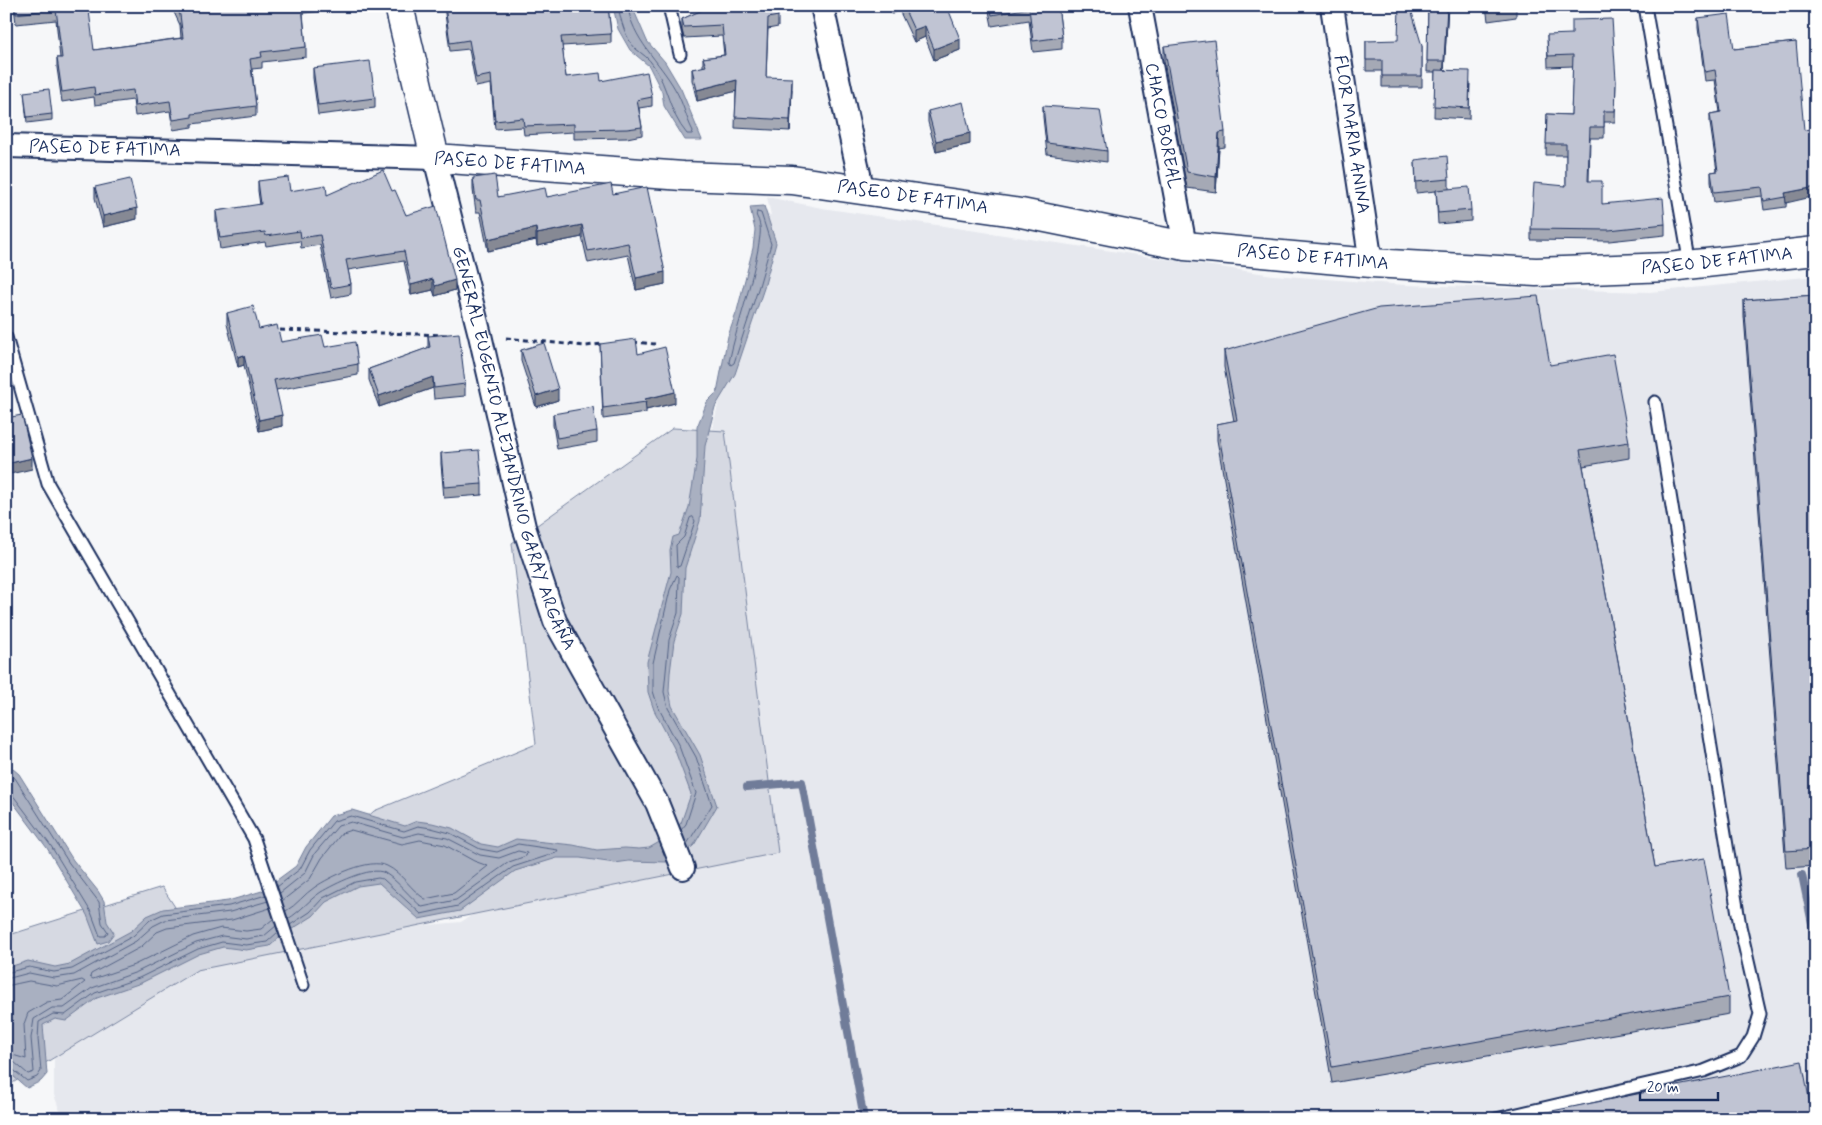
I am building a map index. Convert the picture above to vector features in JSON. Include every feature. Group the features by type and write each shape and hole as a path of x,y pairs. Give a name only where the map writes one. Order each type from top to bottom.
{"street":[{"name":"GENERAL EUGENIO ALEJANDRINO GARAY ARGAÑA","path":"398,6 480,335 524,527 555,621 656,803 683,868"},
{"path":"822,6 863,192"},
{"name":"CHACO BOREAL","path":"1140,6 1185,246"},
{"name":"FLOR MARIA ANINA","path":"1332,6 1371,263"},
{"name":"PASEO DE FATIMA","path":"6,146 435,158 683,176 792,180 1021,214 1185,246 1371,263 1536,272 1690,265 1816,251"}],"lane":[{"path":"669,6 680,54"},
{"path":"1645,6 1690,265"},
{"path":"6,337 48,484 254,839 303,985"},
{"path":"1496,1119 1704,1071 1740,1056 1754,1037 1760,1014 1740,926 1655,402"}],"shaded area":[{"path":"767,197 822,208 1273,275 1405,285 1650,292 1816,276 1816,1119 63,1119 54,1095 54,1061 57,1035 201,962 268,956 314,922 415,926 461,922 543,869 655,672 763,214 771,215"},
{"path":"673,428 725,431 778,853 197,970 6,1087 6,936 162,887 188,927 295,884 374,811 536,744 512,543"}],"water":[{"path":"613,6 632,6 647,41 665,62 681,89 702,140 685,140 664,106 662,92 649,66 630,50 618,29"},
{"path":"764,206 776,243 764,288 735,374 715,407 705,446 700,521 685,568 683,614 674,641 670,673 669,691 672,706 700,755 717,806 694,845 684,854 667,862 629,861 615,863 580,858 557,858 515,871 460,911 419,919 379,883 358,886 326,902 313,916 281,936 270,946 246,950 223,947 199,954 141,983 97,998 66,1021 55,1019 43,1025 47,1074 41,1081 27,1088 6,1070 6,968 28,961 55,967 70,964 131,931 147,916 163,909 228,901 262,891 296,866 306,847 331,816 352,810 405,826 417,821 432,823 452,828 481,844 498,847 516,839 573,845 597,850 649,848 663,840 681,823 691,794 674,748 654,710 648,692 647,662 671,572 670,550 673,537 679,535 689,507 697,459 697,427 707,402 717,392 728,336 737,311 753,248 755,230 750,207"},
{"path":"6,763 19,774 73,860 104,901 107,922 114,933 108,941 98,944 87,915 47,848 6,793"}],"building":[{"path":"15,6 79,6 80,12 89,11 94,50 183,38 180,15 176,6 302,6 306,47 261,52 262,57 250,59 256,106 192,114 192,117 173,120 170,101 135,106 133,90 95,95 94,87 62,92 57,58 62,58 56,9 16,14"},
{"path":"445,6 608,6 611,34 561,37 566,77 600,73 601,81 647,72 652,97 637,100 642,127 574,130 574,124 524,126 523,118 495,121 491,75 476,78 469,40 450,43"},
{"path":"709,6 776,6 778,16 768,18 766,77 792,78 790,120 735,117 737,80 697,90 692,69 706,66 703,58 725,55 722,25 684,27 682,19"},
{"path":"903,6 947,6 960,39 934,49 925,26 914,30"},
{"path":"990,6 1058,6 1062,37 1033,41 1029,8 992,15"},
{"path":"1399,6 1410,6 1422,46 1422,76 1382,76 1382,60 1366,60 1366,41 1398,40"},
{"path":"1428,6 1447,6 1444,61 1427,61"},
{"path":"1487,6 1514,6 1488,10"},
{"path":"1729,14 1734,49 1796,42 1804,130 1816,128 1816,187 1785,193 1786,197 1764,201 1762,187 1714,192 1711,172 1718,171 1710,114 1721,112 1715,70 1705,72 1698,18"},
{"path":"1612,19 1616,80 1615,111 1604,111 1604,127 1590,127 1588,181 1602,181 1602,204 1663,198 1665,224 1609,230 1531,229 1534,183 1566,186 1566,144 1546,144 1547,114 1571,115 1573,55 1548,56 1547,35 1572,34 1572,20"},
{"path":"1214,40 1225,132 1219,133 1216,177 1187,172 1164,46"},
{"path":"370,61 375,98 318,105 313,68"},
{"path":"1435,70 1470,71 1469,108 1434,106"},
{"path":"49,89 52,114 27,117 24,92"},
{"path":"963,102 970,133 936,141 928,111"},
{"path":"1043,106 1100,110 1107,151 1047,143"},
{"path":"1447,156 1449,179 1416,182 1415,160"},
{"path":"383,170 392,191 395,190 406,215 436,206 455,280 435,286 433,279 411,285 404,251 346,260 351,284 331,288 320,235 301,238 300,231 266,236 265,232 220,238 216,211 261,204 258,181 288,177 290,191 326,185 327,195"},
{"path":"495,175 498,197 545,188 547,197 611,184 613,194 647,187 665,272 636,278 628,243 588,251 582,225 537,234 536,228 488,239 480,200 476,200 473,178"},
{"path":"130,179 137,208 103,216 95,187"},
{"path":"1469,187 1471,210 1438,213 1436,190"},
{"path":"1816,295 1816,849 1786,851 1744,300"},
{"path":"1538,296 1550,365 1613,354 1629,442 1580,450 1655,867 1704,859 1729,997 1332,1067 1217,424 1237,420 1224,351 1379,308"},
{"path":"253,306 259,329 277,325 281,342 322,335 325,347 355,342 358,364 274,380 282,415 259,420 244,355 238,357 227,313"},
{"path":"459,333 465,384 434,388 433,377 379,396 369,369 430,347 428,336"},
{"path":"636,339 638,354 665,347 675,392 645,399 646,402 603,408 600,344"},
{"path":"544,343 558,389 536,396 521,350"},
{"path":"593,407 597,431 557,438 553,414"},
{"path":"22,415 32,458 6,464 6,418"},
{"path":"479,450 482,484 444,487 441,453"},
{"path":"1802,1061 1813,1119 1512,1119"}],"waterway":[{"path":"747,787 802,782 864,1119"},
{"path":"1802,875 1816,943"}]}
